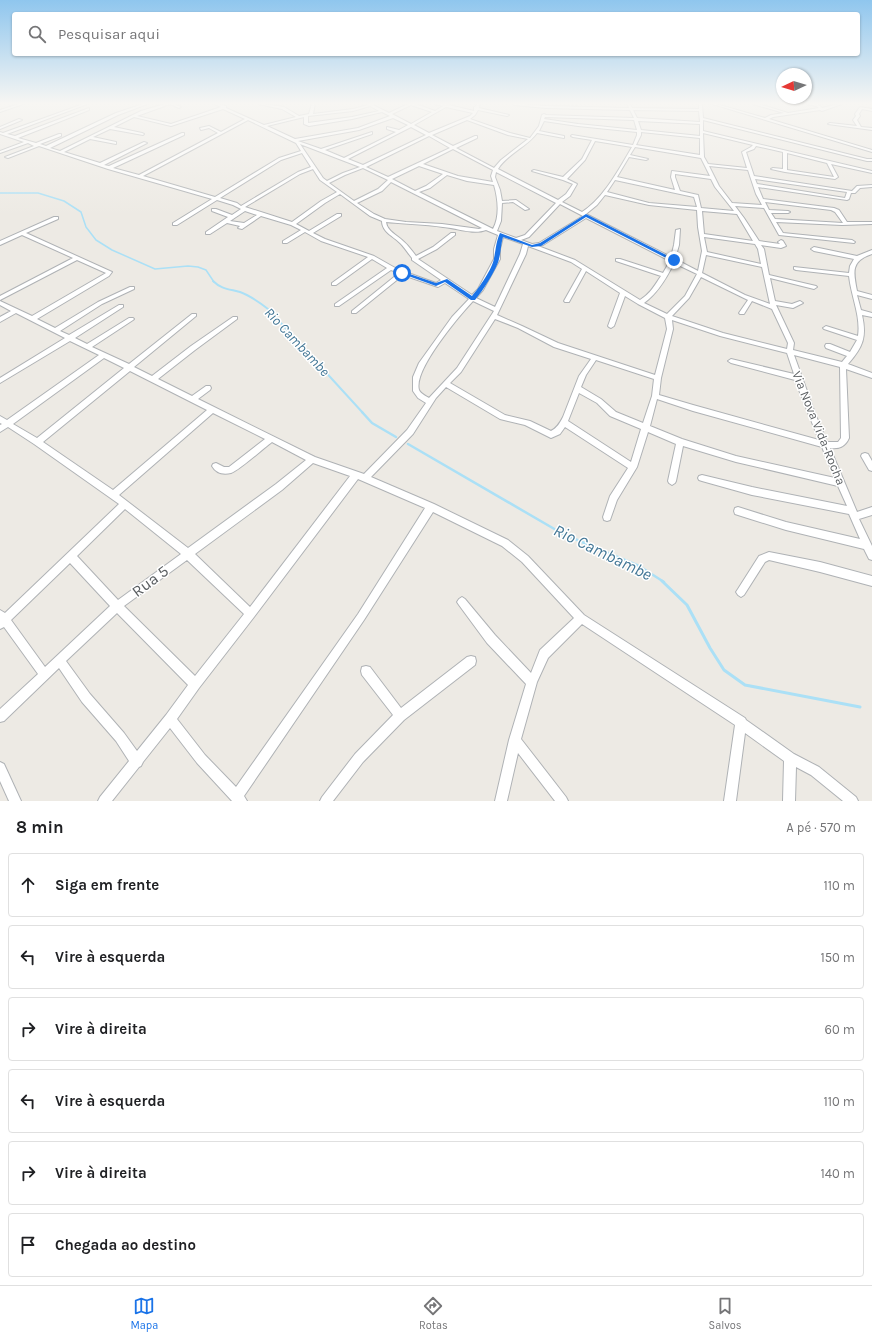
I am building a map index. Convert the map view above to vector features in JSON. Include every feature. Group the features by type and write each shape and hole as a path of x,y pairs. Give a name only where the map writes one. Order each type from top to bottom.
{"street":[{"path":"23,140 109,168 215,198 293,224 327,241 372,257 390,268 436,285 445,280"},
{"path":"7,157 47,140"},
{"path":"46,148 62,140"},
{"path":"61,152 86,140"},
{"path":"102,140 115,143"},
{"path":"109,168 170,140"},
{"path":"140,176 207,140"},
{"path":"321,150 350,140"},
{"path":"345,160 381,140"},
{"path":"326,182 344,174 359,170 363,166 416,140"},
{"path":"440,140 472,158 751,299 772,304 793,306 800,303"},
{"path":"355,202 380,190 390,179 468,140"},
{"path":"494,232 498,226 500,202 493,176 499,163 530,140"},
{"path":"564,179 576,169 584,159 594,140"},
{"path":"596,140 702,157"},
{"path":"529,245 541,244 585,215 604,193 636,140"},
{"name":"Via Nova Vida-Rocha","path":"702,140 702,157 712,178 738,213 758,244 765,266 772,304 791,343 790,352 798,378 812,416 872,556"},
{"path":"734,140 755,144 872,172"},
{"path":"783,140 872,160"},
{"path":"837,140 872,151"},
{"path":"295,141 363,166 494,232 573,261 640,303 668,317 722,335 843,366 872,376"},
{"path":"295,141 310,159 313,168 326,182 372,216 384,220 442,225 479,231 487,228"},
{"path":"1,152 26,142"},
{"path":"100,165 145,143"},
{"path":"755,144 753,148 744,151 761,200 778,232 785,235 852,242"},
{"path":"175,224 280,159 303,151"},
{"path":"785,151 785,171"},
{"path":"628,156 646,159"},
{"path":"776,180 772,166 785,171 835,178 834,171 828,161"},
{"path":"419,164 446,174 496,184"},
{"path":"706,165 749,169"},
{"path":"855,167 872,178"},
{"path":"208,233 243,208 299,173 313,168"},
{"path":"517,240 527,236 559,202 568,195 575,184 564,179 534,171"},
{"path":"678,192 673,177 674,171 712,178"},
{"path":"416,192 428,187 446,174"},
{"path":"753,177 850,192 854,192 856,188 859,187 872,186"},
{"path":"614,178 696,196 700,209 701,235 704,253 700,274 678,308 668,317"},
{"path":"755,185 845,199 847,199 850,192"},
{"path":"293,224 323,202 340,192"},
{"path":"604,193 649,204 738,213"},
{"path":"761,200 832,209 837,211 846,224"},
{"path":"500,202 514,201 527,209"},
{"path":"731,204 788,212"},
{"path":"214,210 232,217"},
{"path":"225,221 242,227 261,214"},
{"path":"285,242 307,232 339,214"},
{"path":"0,243 56,218"},
{"path":"384,220 383,223 388,231 402,242 414,258 473,299 520,327 556,345 658,378"},
{"path":"772,220 846,224 872,223"},
{"path":"640,303 652,296 674,260 678,230"},
{"path":"21,233 109,272 109,274 32,319"},
{"path":"414,258 435,248 452,234"},
{"path":"430,402 420,396 416,391 416,377 422,365 454,318 480,290 497,260 497,249 501,234"},
{"path":"701,235 758,244 783,246 781,242"},
{"path":"104,801 137,762 170,720 195,684 360,476 396,448 410,432 430,402 459,370 496,313 523,254 529,245"},
{"path":"814,249 857,258 872,252"},
{"path":"704,253 765,266"},
{"path":"334,284 372,257"},
{"path":"0,298 76,258"},
{"path":"655,396 825,445 837,446 844,442 843,366 859,345 862,332 860,312 854,292 852,275 854,262 857,258"},
{"path":"618,260 665,275"},
{"path":"337,305 390,268"},
{"path":"796,268 852,275"},
{"path":"567,301 584,269"},
{"path":"354,312 402,273"},
{"path":"767,276 814,287"},
{"path":"54,331 91,308 132,288"},
{"path":"611,326 623,292"},
{"path":"854,292 872,296"},
{"path":"742,313 751,299"},
{"path":"0,303 312,459 360,476 431,507 505,543 534,568 581,618 741,722 790,758 814,771 852,801"},
{"path":"0,381 121,306"},
{"path":"0,320 15,310"},
{"path":"860,312 872,316"},
{"path":"37,442 194,315"},
{"path":"607,517 613,499 633,466 646,429 670,329 668,317"},
{"path":"153,379 192,348 235,318"},
{"path":"87,347 131,319"},
{"path":"826,328 861,340"},
{"path":"828,346 851,355"},
{"path":"0,429 104,355"},
{"path":"446,384 503,416 527,423 554,435 565,423 582,376 594,358"},
{"path":"731,361 798,378"},
{"path":"193,399 208,388"},
{"path":"577,388 599,401 613,414 680,442 736,459 841,483"},
{"path":"113,495 214,409"},
{"path":"0,419 37,442 125,504 187,553 251,614"},
{"path":"565,423 633,466"},
{"path":"216,466 223,471 231,470 272,438"},
{"path":"672,481 680,442"},
{"path":"865,456 872,468"},
{"name":"Rua 5","path":"0,717 117,606 187,553 279,487 312,459"},
{"path":"702,478 853,514 872,511"},
{"path":"44,674 2,620 125,504"},
{"path":"170,720 201,759 239,799 361,617 431,507"},
{"path":"738,511 766,522 815,535 867,545"},
{"path":"742,592 762,559 770,556 820,567 872,582"},
{"path":"70,557 195,684"},
{"path":"462,602 491,639 532,682"},
{"path":"501,801 515,740 532,682 544,654 581,618"},
{"path":"59,660 86,698 120,737 137,762"},
{"path":"326,801 359,758 400,716 471,661"},
{"path":"366,671 400,716"},
{"path":"730,801 741,722"},
{"path":"515,740 562,801"},
{"path":"789,801 790,758"},
{"path":"0,768 15,801"}],"waterway":[{"name":"Rio Cambambe","path":"0,193 38,193 64,201 81,212 86,227 96,240 112,250 155,269 188,266 198,267 206,270 214,282"},
{"name":"Rio Cambambe","path":"214,282 222,287 248,295 268,309 363,413"},
{"name":"Rio Cambambe","path":"362,412 372,423 396,437"},
{"name":"Rio Cambambe","path":"408,444 563,534 639,566 664,582"},
{"name":"Rio Cambambe","path":"662,581 687,605 710,648 724,670 745,685 860,707"}],"route":[{"path":"402,273 436,285 445,280 473,299 480,290 497,260 497,249 501,234 532,246 541,244 586,216 674,260"}]}
